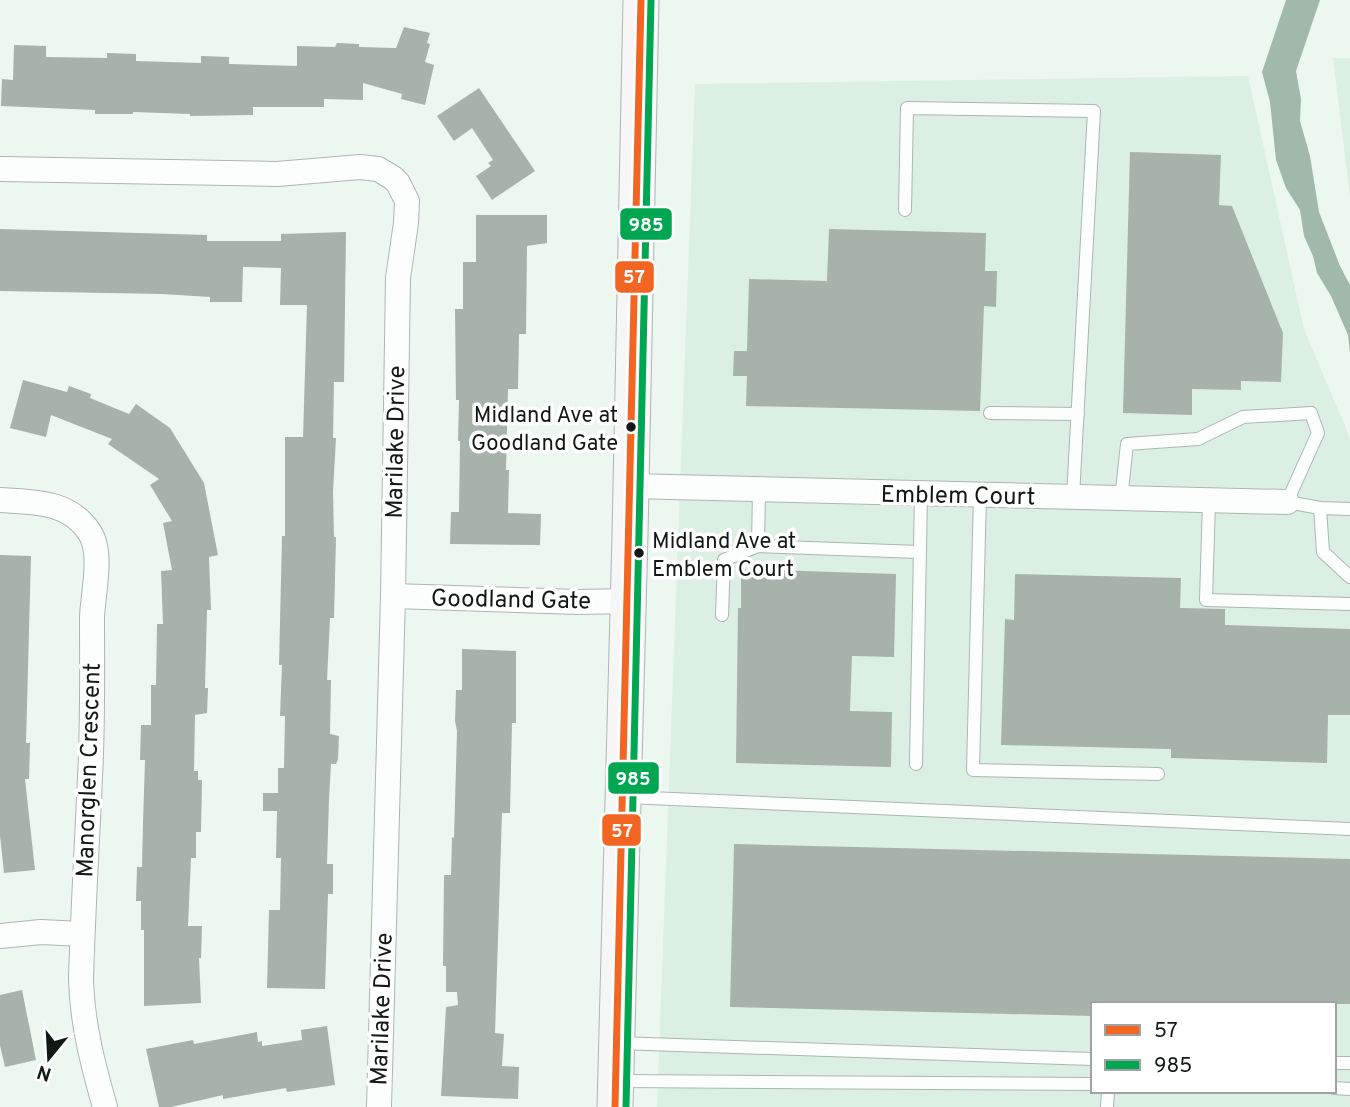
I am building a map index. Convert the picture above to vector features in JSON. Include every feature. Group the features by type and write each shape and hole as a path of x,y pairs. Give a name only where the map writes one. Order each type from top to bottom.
{"main road":[{"path":"616,1094 641,0"}],"street":[{"name":"Marilake Drive","path":"0,169 277,174 360,167 378,169 398,183 407,201 398,278 393,596 379,1107"},
{"name":"Emblem Court","path":"630,486 1287,502"},
{"name":"Manorglen Crescent","path":"0,500 49,504 65,510 77,517 97,546 93,599 82,1001 91,1055 105,1107"},
{"name":"Goodland Gate","path":"393,596 629,601"},
{"path":"0,936 41,932 82,934"}],"lane":[{"path":"905,210 907,108 1094,111 1073,497"},
{"path":"990,413 1078,414"},
{"path":"1121,499 1128,444 1198,439 1243,417 1311,413 1318,433 1287,502 1320,508 1350,509"},
{"path":"758,547 759,490"},
{"path":"916,764 921,494"},
{"path":"980,495 973,770 1158,774"},
{"path":"1209,501 1206,600 1350,604"},
{"path":"1320,508 1323,552 1350,577"},
{"path":"722,615 724,560 758,547 919,552"},
{"path":"624,797 1350,829"},
{"path":"618,1043 1091,1059"},
{"path":"616,1094 1091,1084"}],"shaded area":[{"path":"1286,0 1320,0 1296,71 1301,99 1300,121 1310,156 1319,212 1350,285 1350,353 1348,335 1331,296 1317,273 1304,236 1300,210 1286,188 1276,160 1270,102 1262,72"},
{"path":"1333,58 1350,58 1350,197"},
{"path":"1248,76 1304,329 1350,438 1350,1107 657,1107 695,84"}],"building":[{"path":"404,27 430,33 425,62 434,65 425,105 401,99 402,94 363,83 363,100 324,99 324,107 253,107 253,115 190,116 133,112 95,114 95,110 1,106 2,79 13,80 14,45 46,46 46,57 107,58 107,53 136,54 136,61 201,63 201,56 229,57 229,64 297,66 297,46 335,47 337,43 359,44 359,47 396,48"},
{"path":"479,88 535,171 492,200 476,176 491,166 488,163 493,160 472,128 454,141 437,116"},
{"path":"1130,152 1221,155 1219,205 1232,206 1283,333 1281,382 1241,381 1241,390 1192,389 1192,415 1123,413"},
{"path":"476,215 547,215 547,243 527,246 526,334 519,334 518,389 508,389 506,470 509,470 508,513 541,514 540,545 450,544 451,512 459,512 460,441 459,400 456,400 455,309 463,309 463,262 476,262"},
{"path":"0,229 207,235 207,241 281,241 281,234 346,232 344,382 334,382 333,438 336,438 333,492 336,537 334,618 330,618 327,680 331,680 330,734 339,736 338,759 336,764 331,764 329,799 327,864 333,864 333,894 328,894 325,989 267,988 269,910 280,910 281,858 276,858 277,811 263,811 263,793 278,793 278,768 284,768 285,716 280,716 282,665 279,665 282,536 285,536 285,437 303,437 307,305 280,305 281,268 243,267 242,302 210,302 210,297 162,294 0,291"},
{"path":"829,229 986,233 985,271 997,271 996,307 984,306 980,411 746,406 747,376 733,376 734,351 747,351 749,279 827,281"},
{"path":"23,380 67,392 69,386 129,414 136,404 170,428 204,483 218,555 209,557 211,610 207,610 207,713 195,715 194,771 198,771 198,780 202,780 201,832 196,832 196,858 191,858 188,926 202,926 199,958 201,1003 144,1006 144,930 141,930 141,901 136,901 137,867 142,867 145,760 140,760 141,725 151,725 151,685 156,685 157,624 163,624 161,571 172,570 163,523 172,521 150,485 159,479 108,444 112,439 51,415 46,437 10,428"},
{"path":"0,555 31,556 26,743 30,743 29,779 25,779 35,870 4,873 0,835"},
{"path":"741,569 896,574 894,657 852,656 850,711 892,712 891,767 736,763"},
{"path":"1015,574 1181,578 1180,608 1225,609 1225,625 1350,629 1350,715 1328,715 1327,763 1171,758 1171,749 1001,745 1005,619 1014,620"},
{"path":"462,649 516,651 516,723 512,723 510,813 502,813 495,1033 504,1034 502,1066 519,1067 518,1099 441,1096 446,1007 458,1005 457,992 446,992 446,966 443,966 444,875 451,875 452,837 454,838 456,690 462,690"},
{"path":"734,844 1350,859 1350,1004 1091,1002 1091,1016 730,1007"},
{"path":"22,990 36,1060 5,1067 0,1045 0,995"},
{"path":"327,1026 335,1085 287,1092 286,1088 223,1099 223,1095 171,1107 159,1107 146,1049 193,1040 194,1044 257,1032 258,1042 262,1041 262,1046 302,1040 301,1030"}],"transit line":[{"name":"57","path":"615,1107 641,0"},
{"name":"985","path":"626,1107 651,0"}],"place":[{"name":"Midland Ave at Goodland Gate","path":"631,427"},
{"name":"Midland Ave at Emblem Court","path":"639,553"}]}
